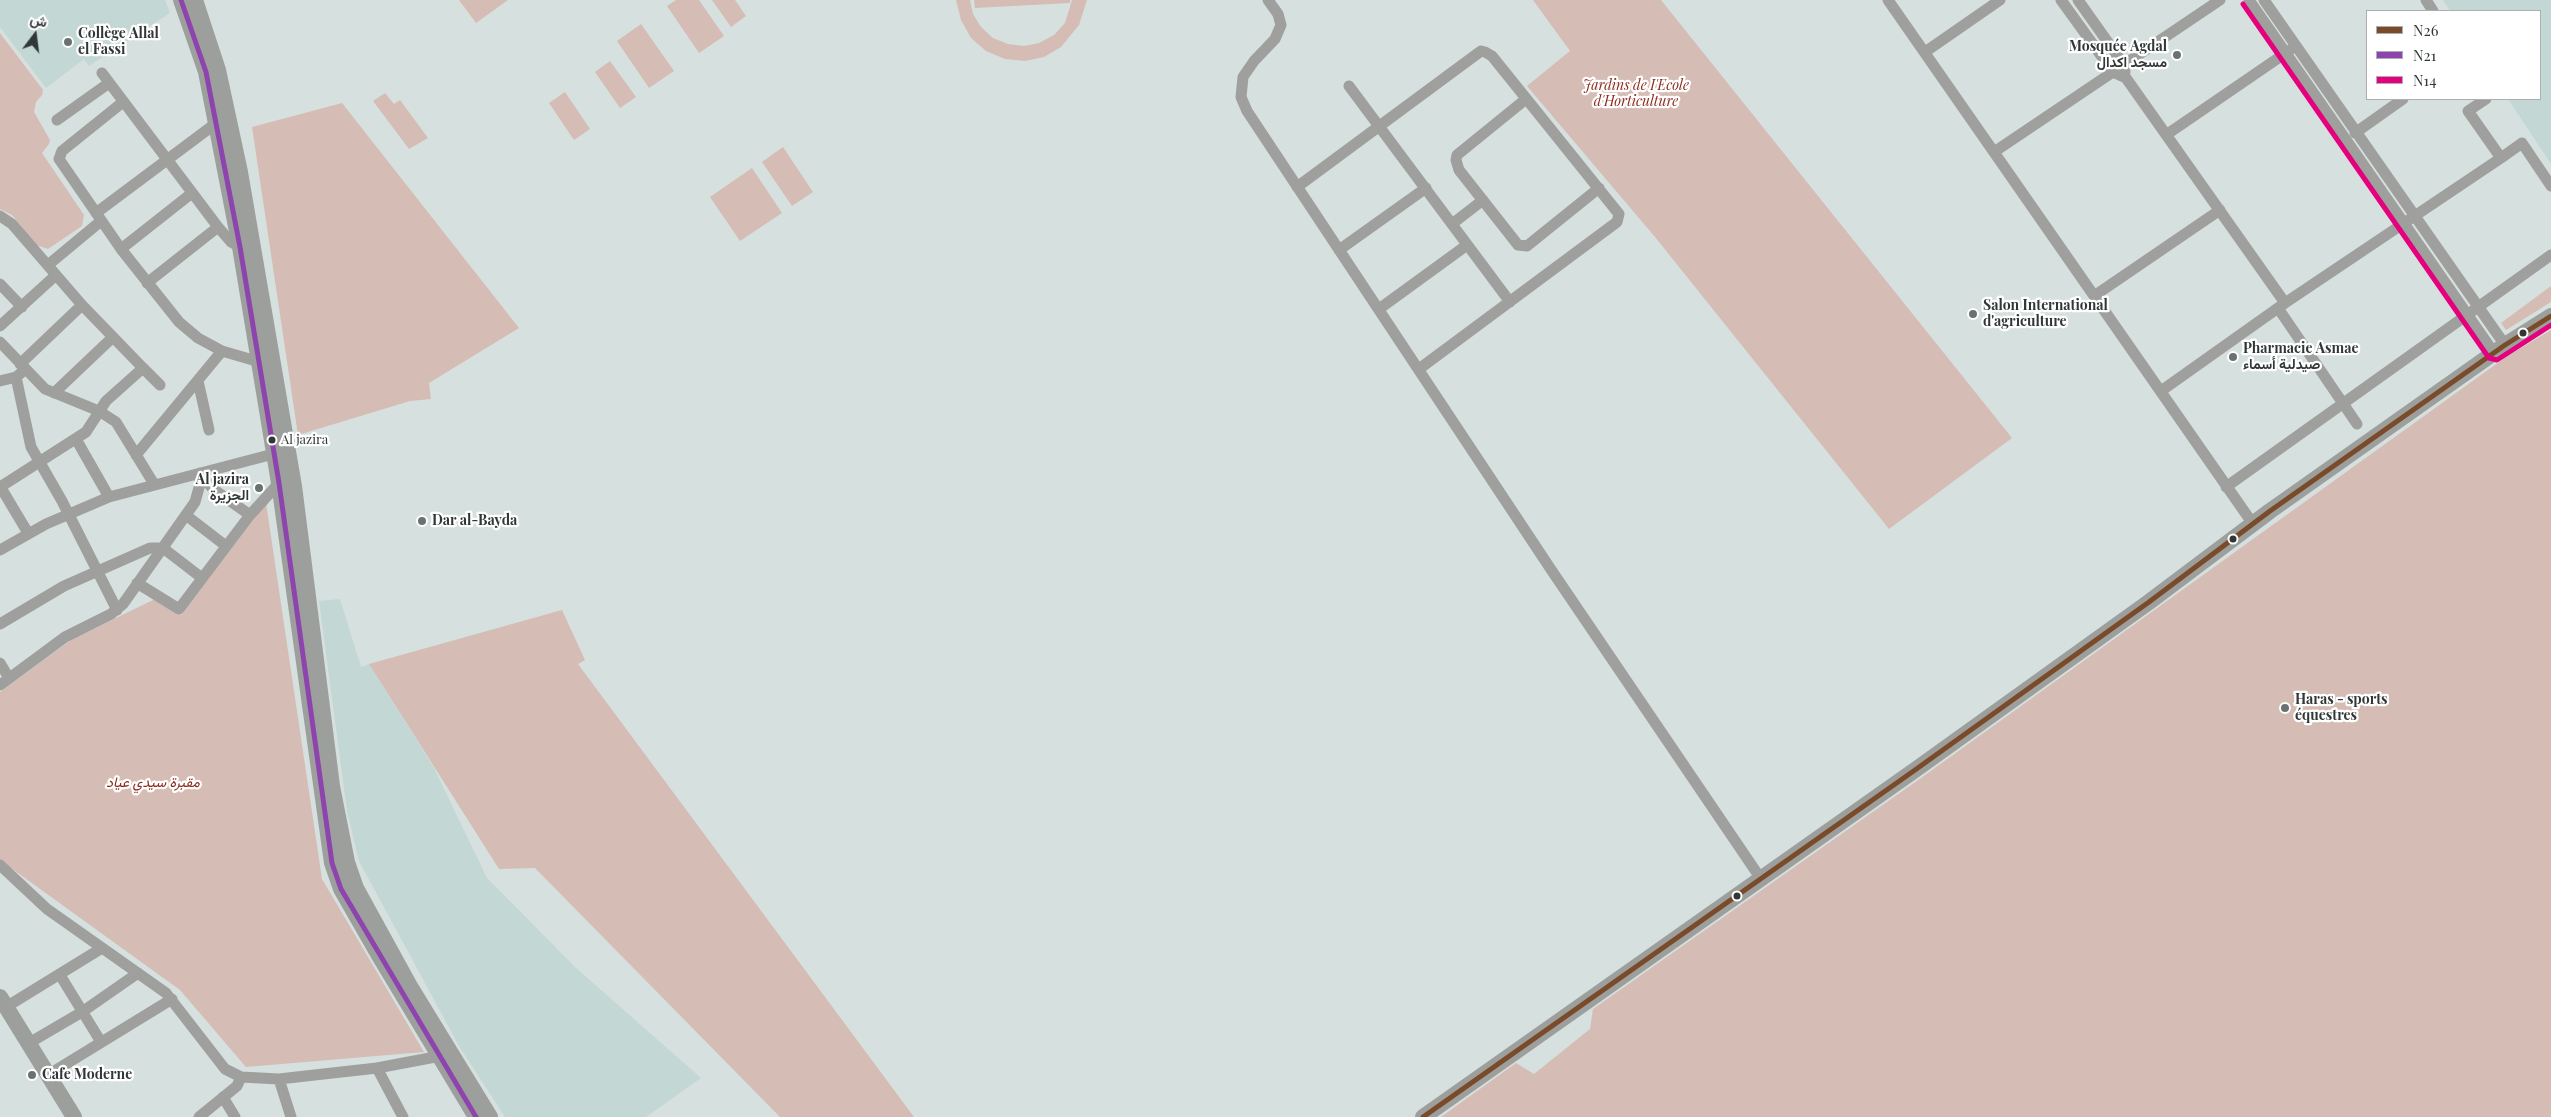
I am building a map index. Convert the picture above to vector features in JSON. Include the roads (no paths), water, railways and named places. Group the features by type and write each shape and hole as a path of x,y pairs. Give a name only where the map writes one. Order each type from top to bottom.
{"main road":[{"path":"180,0 206,72 240,247 266,363"},
{"path":"195,0 212,46 224,94 281,452 326,787"},
{"path":"1424,1117 2149,602 2253,524 2499,349 2551,316"},
{"path":"281,452 279,483 326,787 346,862 386,956 444,1056 476,1117"},
{"path":"3,1002 74,1117"},
{"path":"444,1056 490,1117"}],"street":[{"path":"1268,0 1278,14 1280,25 1275,39 1254,61 1243,77 1241,97 1247,112 1547,564 1761,878"},
{"path":"1888,0 2253,524"},
{"path":"1925,52 2000,0"},
{"path":"2061,0 2113,72 2126,78"},
{"path":"2078,0 2124,65 2126,78 2220,210 2358,424"},
{"path":"1994,152 2220,0"},
{"path":"2249,0 2403,224 2472,311 2499,349"},
{"path":"2264,0 2415,217 2472,311"},
{"path":"2166,135 2296,46"},
{"path":"1297,187 1481,51 1492,56 1619,214 1617,222 1419,369"},
{"path":"57,120 105,78 218,227 231,242 240,247"},
{"path":"1349,86 1380,125 1510,302"},
{"path":"1526,99 1458,155 1456,160 1459,170 1518,244 1524,246 1553,227 1599,188"},
{"path":"2356,133 2403,100"},
{"path":"2484,100 2468,111 2501,158"},
{"path":"123,102 59,155 60,162 121,250 179,322 198,338 222,351 266,363"},
{"path":"48,265 99,217 167,160 211,127 218,126"},
{"path":"2161,391 2282,305 2522,143 2551,186"},
{"path":"1339,250 1426,188"},
{"path":"121,250 192,193"},
{"path":"1452,224 1483,200"},
{"path":"2094,296 2220,210"},
{"path":"0,216 12,224 82,305 160,385"},
{"path":"147,283 218,227"},
{"path":"1379,309 1467,245"},
{"path":"2226,487 2551,255"},
{"path":"0,326 56,275"},
{"path":"0,284 22,307"},
{"path":"0,381 20,370 82,305"},
{"path":"54,393 113,337"},
{"path":"0,342 20,370 36,382 54,393 99,411 116,422 154,484"},
{"path":"136,455 222,351"},
{"path":"28,533 0,486 86,432 106,401 143,368"},
{"path":"20,370 31,447 117,610"},
{"path":"198,381 209,430"},
{"path":"76,439 109,497"},
{"path":"0,550 28,533 109,497 281,452"},
{"path":"200,473 213,489 250,515"},
{"path":"0,663 5,682 65,637 117,610 187,516 198,494 200,473"},
{"path":"137,584 179,609 250,515 279,483"},
{"path":"187,516 226,546"},
{"path":"0,624 64,586 96,570 150,548 162,548 202,578"},
{"path":"137,554 148,568"},
{"path":"0,865 47,909 172,999 215,1058 225,1069 242,1077 279,1079 377,1068 444,1056"},
{"path":"3,1002 60,974 102,948"},
{"path":"29,1043 82,1012 138,973"},
{"path":"60,974 102,1042"},
{"path":"48,1075 172,999"},
{"path":"377,1068 399,1117"},
{"path":"200,1117 237,1086 242,1077"},
{"path":"279,1079 291,1117"},
{"path":"223,1097 235,1117"}],"place":[{"name":"Collège Allal el Fassi","path":"68,42"},
{"name":"Mosquée Agdal مسجد اكدال","path":"2177,55"},
{"name":"Salon International d'agriculture","path":"1973,314"},
{"name":"Pharmacie Asmae صيدلية أسماء","path":"2233,357"},
{"name":"Al jazira","path":"272,440"},
{"name":"Al jazira الجزيرة","path":"259,488"},
{"name":"Dar al-Bayda","path":"422,521"},
{"name":"Haras - sports équestres","path":"2285,708"},
{"name":"Cafe Moderne","path":"32,1075"}],"park label":[{"name":"Jardins de I'Ecole d'Horticulture","path":"1636,94"},
{"name":"مقبرة سيدي عياد","path":"153,783"}]}
